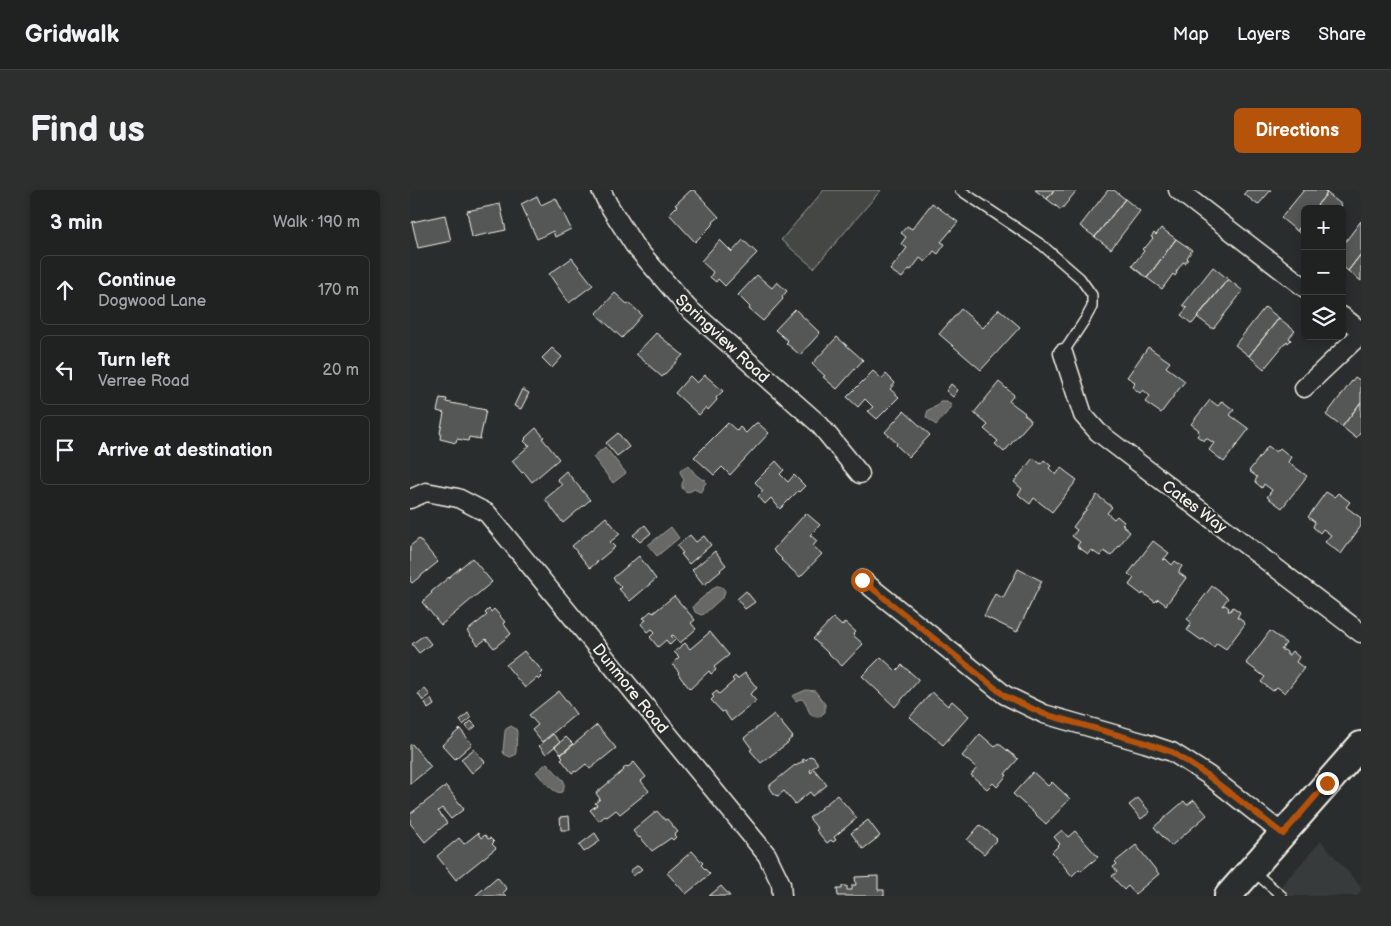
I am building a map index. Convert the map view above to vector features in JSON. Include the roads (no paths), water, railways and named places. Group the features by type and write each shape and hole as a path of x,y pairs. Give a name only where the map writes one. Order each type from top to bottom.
{"main road":[{"path":"1228,896 1361,745"}],"street":[{"name":"Springview Road","path":"602,190 608,204 634,245 687,307 819,424 860,474"},
{"path":"1178,190 1301,285"},
{"path":"1304,388 1361,332 1346,319"},
{"name":"Cates Way","path":"1063,353 1083,415 1098,432 1361,633"},
{"name":"Dunmore Road","path":"410,499 426,492 458,498 487,513 767,855 781,884 782,896"},
{"path":"862,580 1005,696 1044,714 1172,752 1208,776 1283,834"}],"lane":[{"path":"960,190 1042,245 1080,278 1092,295 1092,307 1063,353"},
{"path":"1251,870 1282,896"}]}
